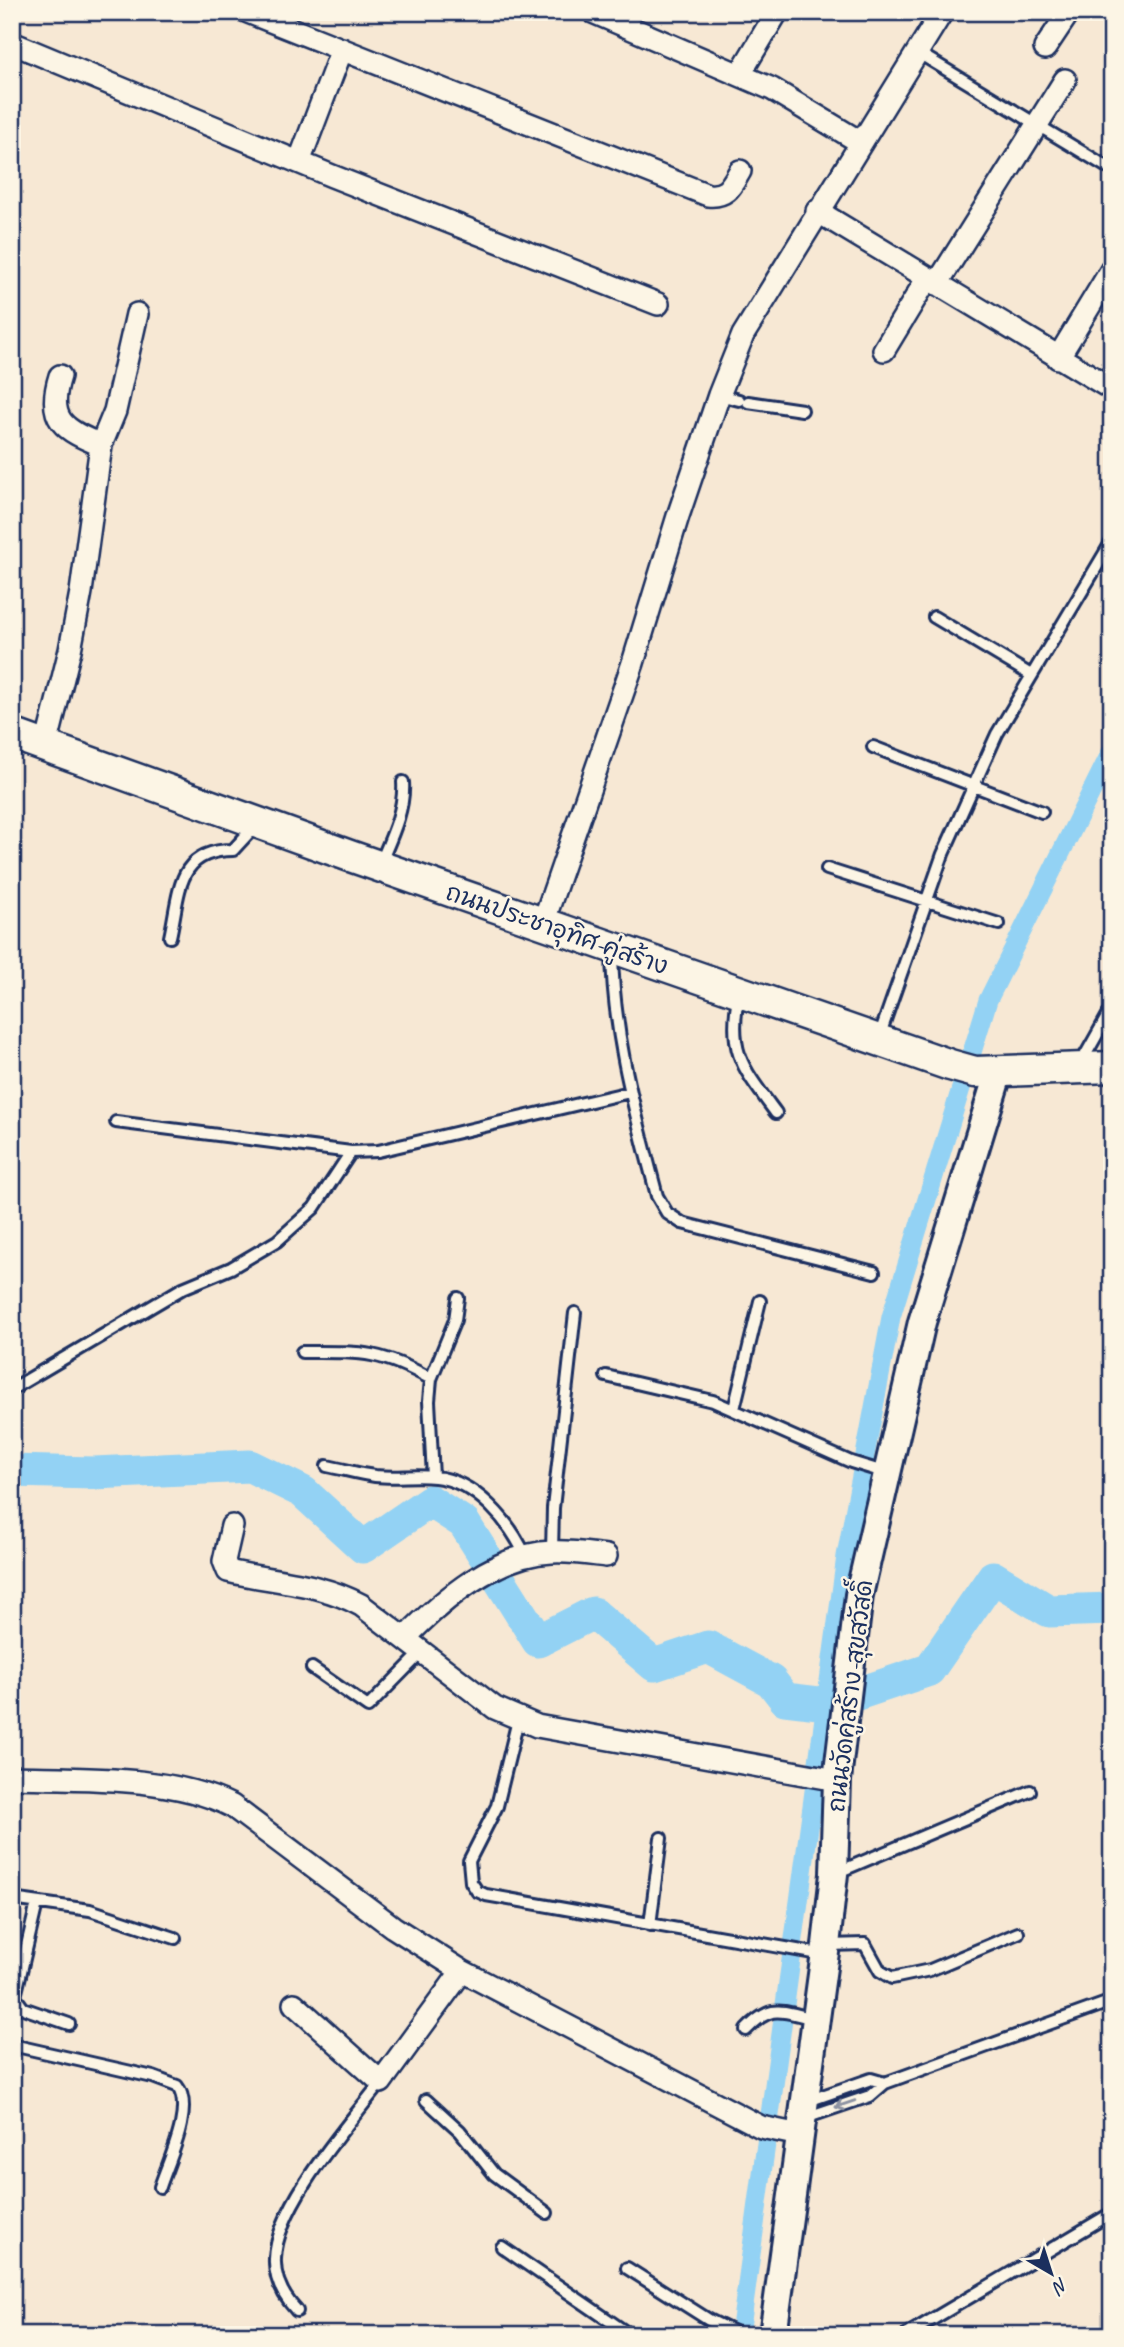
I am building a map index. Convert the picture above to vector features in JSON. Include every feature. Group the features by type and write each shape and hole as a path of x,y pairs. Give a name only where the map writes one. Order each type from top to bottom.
{"main road":[{"name":"ถนนประชาอุทิศ-คู่สร้าง","path":"12,734 739,993 975,1069 1112,1067"}],"street":[{"path":"248,12 708,195 719,196 728,191 740,171"},
{"path":"593,12 627,18 772,89 860,142"},
{"path":"740,74 778,12"},
{"path":"1045,48 1069,12"},
{"path":"543,923 633,663 735,399 743,335 940,13"},
{"path":"12,43 299,162 658,304"},
{"path":"299,162 342,49"},
{"path":"884,351 1065,80"},
{"path":"817,211 1112,389"},
{"path":"1058,358 1112,269"},
{"path":"46,746 79,604 102,446 115,411 137,314"},
{"path":"60,376 54,410 60,421 75,435 102,446"},
{"name":"ถนนวัดคู่สร้าง-สุขสวัสดิ์","path":"773,2335 789,2123 834,1874 837,1780 859,1595 879,1470 922,1322 975,1069"},
{"path":"232,1526 224,1561 228,1571 299,1582 339,1593 405,1638 495,1708 518,1720 537,1726 837,1780"},
{"path":"405,1638 452,1594 503,1565 552,1552 606,1556"},
{"path":"12,1777 176,1787 215,1797 232,1806 393,1927 462,1971 789,2123"},
{"path":"294,2004 381,2082 462,1971"}],"lane":[{"path":"917,52 1112,170"},
{"path":"735,399 802,410"},
{"path":"878,1039 943,854 997,734 1112,541"},
{"path":"934,617 1031,676"},
{"path":"873,747 973,788 1042,812"},
{"path":"379,866 395,828 404,795 403,782"},
{"path":"170,937 186,870 193,860 218,850 233,850 258,822"},
{"path":"827,869 999,924"},
{"path":"612,948 612,993 630,1092 657,1196 667,1213 682,1223 874,1272"},
{"path":"739,993 733,1021 737,1056 776,1113"},
{"path":"1080,1066 1112,1008"},
{"path":"116,1122 351,1152 378,1151 630,1092"},
{"path":"12,1389 183,1288 231,1268 277,1241 314,1208 351,1152"},
{"path":"433,1476 429,1401 431,1379 455,1320 458,1298"},
{"path":"734,1409 760,1301"},
{"path":"552,1552 553,1508 575,1313"},
{"path":"303,1352 380,1355 398,1360 431,1379"},
{"path":"606,1376 713,1401 851,1462 879,1470"},
{"path":"327,1466 373,1475 433,1476 465,1486 486,1503 518,1539 526,1557"},
{"path":"312,1668 368,1707 422,1652"},
{"path":"518,1720 497,1806 469,1861 471,1882 477,1891 486,1895 788,1950 819,1951 865,1944 880,1971 892,1978 930,1970 1018,1933"},
{"path":"834,1874 1030,1791"},
{"path":"650,1925 661,1838"},
{"path":"12,1899 90,1910 175,1938"},
{"path":"37,1903 15,1997 23,2008 69,2024"},
{"path":"789,2123 870,2096 885,2083 1112,2001"},
{"path":"746,2030 766,2012 776,2009 807,2017"},
{"path":"12,2045 153,2077 177,2086 185,2102 183,2119 160,2187"},
{"path":"789,2123 871,2078 885,2083"},
{"path":"297,2311 283,2296 276,2278 277,2240 310,2175 381,2082"},
{"path":"426,2100 460,2131 494,2174 547,2213"},
{"path":"906,2335 1112,2213"},
{"path":"502,2247 630,2335"},
{"path":"627,2268 709,2320 738,2334"}],"waterway":[{"path":"740,2335 846,1556 891,1317 988,1000 1112,750"},
{"path":"12,1471 94,1473 250,1466 303,1492 363,1547 430,1501 464,1523 538,1641 593,1613 654,1665 708,1647 771,1681 785,1699 827,1704 929,1670 993,1577 1049,1611 1112,1609"}]}
